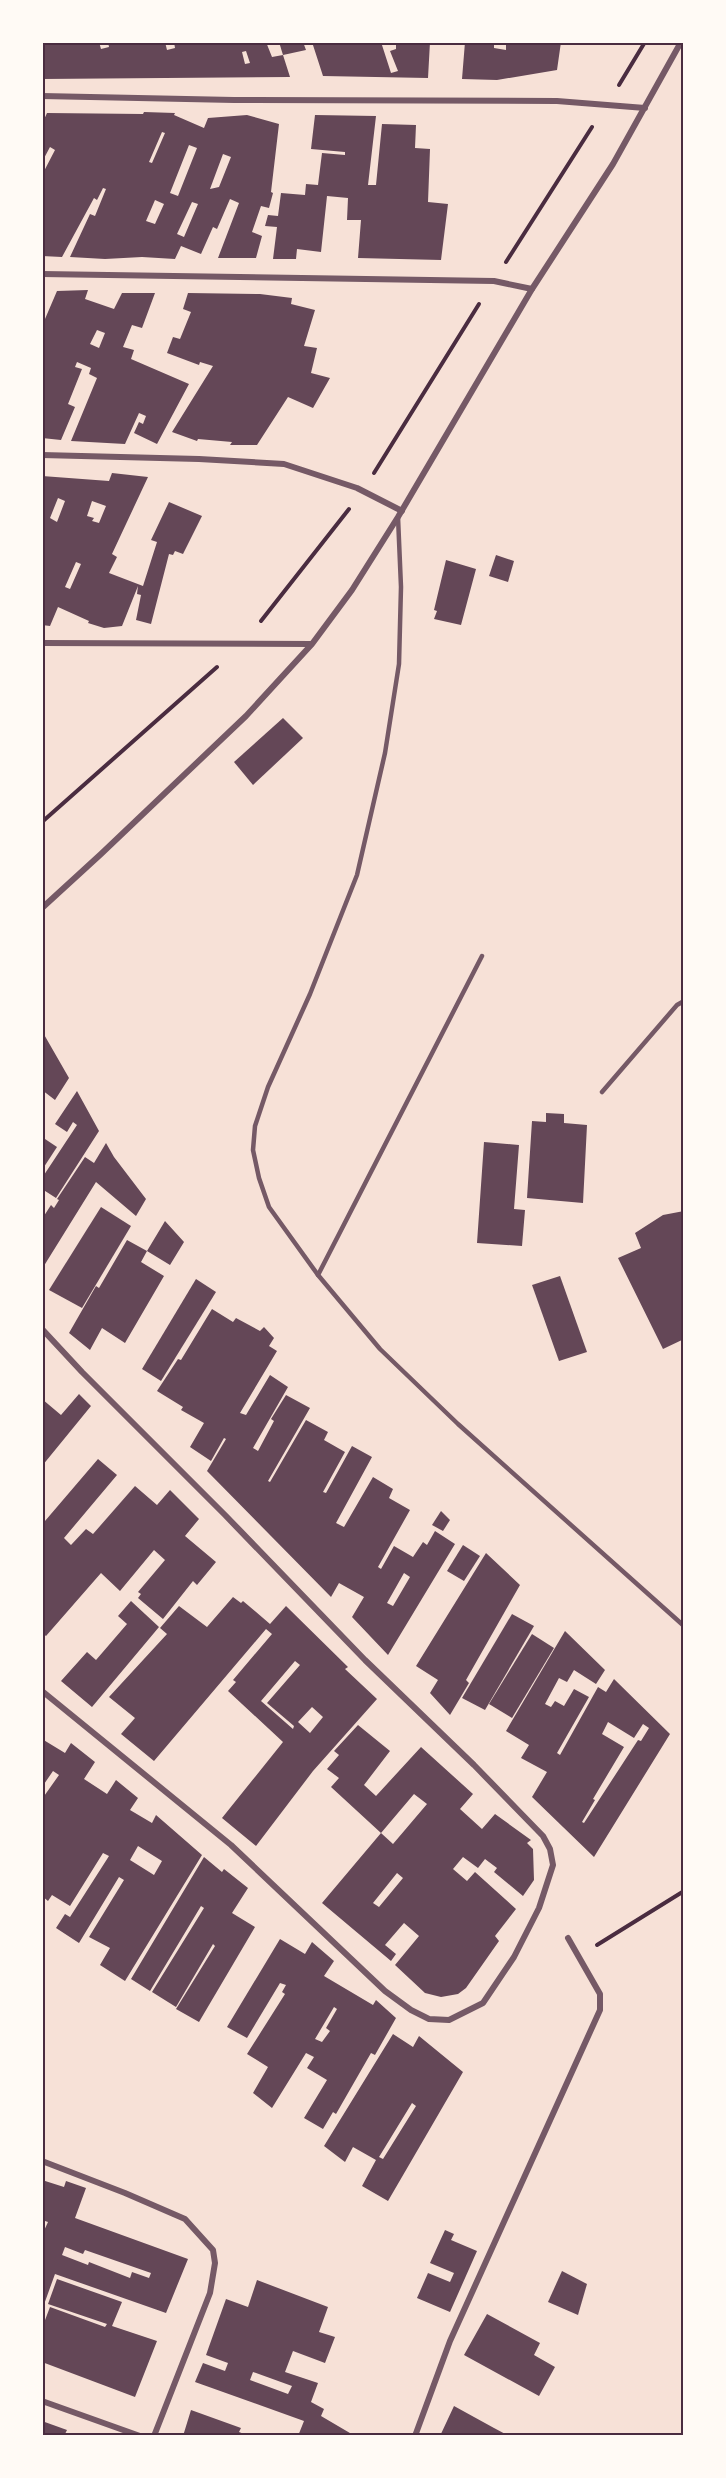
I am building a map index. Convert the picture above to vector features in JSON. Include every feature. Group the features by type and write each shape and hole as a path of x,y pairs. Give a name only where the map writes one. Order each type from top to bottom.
{"street":[{"path":"42,908 246,716 312,644 352,591 400,514 532,289 613,164 681,42"},
{"path":"42,96 234,100 557,101 605,107 645,108"},
{"path":"42,274 494,281 532,289"},
{"path":"42,455 284,464 363,491 400,514"},
{"path":"42,643 312,644"},
{"path":"42,1329 365,1660 474,1765 543,1836 550,1849 553,1865 539,1908 514,1957 483,2003 448,2020 429,2019 411,2010 385,1991 231,1845 42,1690"},
{"path":"415,2436 450,2341 600,2010 600,1994 567,1938"},
{"path":"42,2161 185,2219 213,2250 215,2263 210,2293 154,2436"},
{"path":"42,2400 140,2436"}],"lane":[{"path":"400,514 399,664 378,786 357,875 310,994 268,1087 255,1126 253,1150 268,1207 318,1275 380,1349 458,1424 684,1626"},
{"path":"318,1275 482,956"},
{"path":"602,1092 677,1005 684,1001"}],"path":[{"path":"42,822 243,644 363,491 645,42"},
{"path":"578,1956 684,1891"}],"building":[{"path":"42,42 99,42 101,49 109,47 108,42 165,42 167,50 175,48 174,42 266,42 272,57 283,55 290,77 42,79","holes":["246,51 250,63 245,64 242,52"]},
{"path":"279,42 303,42 306,50 283,55"},
{"path":"312,42 381,42 391,73 398,71 390,51 396,49 396,42 430,42 428,78 323,76"},
{"path":"465,42 494,42 494,48 506,50 506,42 561,42 557,70 497,80 462,79"},
{"path":"144,112 175,113 174,115 204,128 208,118 247,115 279,124 271,192 273,193 269,208 261,206 252,232 262,236 256,258 218,258 239,203 230,199 217,229 213,227 201,254 181,246 175,259 70,257 90,214 95,216 106,189 103,188 97,200 94,198 62,257 42,256 42,175 55,150 50,147 42,162 42,124 47,113 143,114","holes":["162,132 165,133 152,163 149,162","189,145 197,148 178,196 170,193","223,154 231,157 219,187 210,189","155,200 164,204 155,224 146,221","192,202 198,204 184,237 177,234"]},
{"path":"315,115 376,116 368,185 376,185 382,124 416,125 415,148 430,149 428,202 448,204 441,260 358,258 361,220 347,220 348,198 327,196 321,252 297,249 296,259 273,259 277,227 265,226 268,215 278,216 281,193 305,195 306,184 318,185 322,153 345,155 345,152 311,149"},
{"path":"88,290 85,299 114,309 122,293 155,293 142,328 132,325 123,347 134,350 131,359 189,384 157,444 134,433 139,422 143,424 146,416 139,413 125,444 71,441 97,378 89,374 91,368 77,362 75,367 82,369 68,404 75,407 61,440 42,438 42,326 57,291","holes":["97,330 105,333 99,348 90,344"]},
{"path":"188,293 260,294 292,298 291,304 315,310 304,346 317,348 311,373 330,378 313,408 288,397 257,445 230,445 232,442 198,439 197,441 172,432 213,366 200,362 199,365 167,353 173,337 180,339 191,312 183,309"},
{"path":"112,473 148,477 112,554 117,557 109,573 143,586 157,542 151,540 169,502 202,516 183,554 175,551 173,555 169,554 151,624 136,620 141,595 137,594 138,586 122,626 104,628 88,623 89,621 58,607 50,626 42,625 42,476 109,481","holes":["58,498 65,501 57,522 50,518","92,501 106,506 99,523 87,516","76,562 81,564 70,589 65,587"]},
{"path":"496,555 514,561 508,582 489,576"},
{"path":"446,560 476,569 461,625 434,619"},
{"path":"283,718 303,738 253,785 234,762"},
{"path":"42,1031 69,1078 55,1100 42,1090 42,1073 45,1068 42,1066"},
{"path":"77,1091 99,1131 56,1198 42,1189 42,1178 77,1125 73,1122 67,1132 55,1124"},
{"path":"546,1113 564,1114 564,1123 587,1125 583,1203 527,1198 532,1121 546,1122"},
{"path":"42,1137 57,1147 42,1170"},
{"path":"484,1142 519,1145 514,1209 525,1210 522,1246 477,1243"},
{"path":"106,1143 146,1199 136,1216 96,1182 42,1269 42,1219 51,1205 54,1208 59,1200 57,1199 85,1157 94,1163"},
{"path":"101,1207 131,1226 82,1308 49,1290"},
{"path":"684,1211 684,1339 663,1349 618,1258 641,1248 635,1233 663,1215"},
{"path":"165,1221 184,1242 170,1265 147,1251"},
{"path":"127,1240 147,1251 141,1262 164,1276 125,1343 102,1328 90,1350 69,1333 96,1286 99,1288"},
{"path":"560,1276 587,1352 559,1361 532,1285"},
{"path":"196,1279 216,1292 161,1381 142,1369"},
{"path":"212,1309 233,1322 236,1318 260,1331 264,1327 274,1338 269,1346 277,1351 240,1413 246,1415 270,1375 288,1387 253,1448 258,1451 274,1421 271,1419 286,1395 310,1408 268,1481 270,1482 306,1420 328,1432 324,1440 345,1452 323,1492 326,1493 352,1446 372,1457 336,1523 344,1527 373,1477 393,1489 389,1498 410,1510 378,1567 381,1569 394,1546 413,1557 423,1542 427,1545 435,1531 455,1544 388,1655 352,1617 364,1597 339,1583 331,1597 207,1471 226,1439 224,1438 211,1461 190,1447 204,1423 181,1410 183,1407 157,1391 178,1359 181,1360","holes":["404,1573 410,1577 393,1606 387,1603"]},
{"path":"79,1394 91,1406 42,1466 42,1399 61,1415"},
{"path":"98,1459 117,1475 64,1538 71,1545 86,1529 93,1534 135,1486 157,1505 170,1490 199,1519 185,1536 216,1562 197,1585 193,1581 163,1619 138,1598 141,1594 138,1592 165,1560 154,1550 120,1591 101,1573 46,1636 42,1633 42,1518 45,1521"},
{"path":"441,1511 450,1520 443,1531 432,1525"},
{"path":"463,1545 480,1556 464,1581 447,1571"},
{"path":"486,1553 520,1585 466,1680 469,1683 450,1715 430,1693 438,1680 416,1666"},
{"path":"233,1597 241,1603 243,1601 270,1624 286,1606 348,1667 345,1669 377,1699 313,1771 256,1846 222,1818 283,1742 228,1691 236,1682 233,1680 272,1634 266,1629 154,1761 121,1734 135,1718 109,1697 167,1634 160,1628 179,1606 207,1627","holes":["295,1661 300,1665 267,1703 294,1726 293,1729 261,1701","312,1707 323,1717 310,1733 298,1722"]},
{"path":"131,1601 159,1627 92,1707 61,1681 87,1652 96,1660 127,1624 118,1616"},
{"path":"512,1614 534,1626 485,1710 462,1698"},
{"path":"565,1631 605,1670 596,1684 574,1670 567,1682 559,1678 545,1704 551,1707 555,1701 564,1706 574,1689 589,1697 557,1753 560,1755 598,1687 606,1692 614,1679 670,1734 594,1857 532,1797 547,1772 521,1758 529,1745 506,1731","holes":["608,1722 634,1738 643,1724 649,1728 641,1741 638,1740 584,1823 582,1822 624,1747 602,1734"]},
{"path":"532,1634 554,1648 512,1718 489,1704"},
{"path":"358,1725 390,1751 364,1785 376,1796 421,1747 473,1794 460,1809 482,1829 495,1814 531,1840 527,1843 533,1849 534,1880 523,1896 494,1872 497,1868 485,1859 478,1868 463,1857 453,1869 467,1881 475,1872 516,1909 495,1936 499,1941 466,1988 458,1994 441,1997 425,1993 395,1965 419,1936 404,1923 385,1945 396,1954 391,1961 322,1903 381,1833 331,1787 339,1778 327,1769 339,1755 334,1751","holes":["414,1794 427,1804 393,1844 381,1833","397,1873 403,1878 379,1907 373,1903"]},
{"path":"42,1739 65,1753 71,1743 95,1762 84,1779 107,1794 116,1780 138,1798 130,1810 152,1823 156,1815 202,1855 125,1981 100,1965 110,1948 89,1937 124,1880 119,1877 79,1943 56,1928 65,1914 70,1917 109,1856 103,1853 70,1906 52,1895 48,1901 42,1896 42,1799 59,1775 53,1771 42,1787","holes":["138,1846 162,1861 154,1875 130,1860"]},
{"path":"204,1857 222,1872 224,1869 248,1888 232,1913 255,1927 199,2022 176,2009 215,1946 213,1944 176,2007 152,1992 204,1908 201,1906 150,1991 131,1979"},
{"path":"280,1939 305,1954 312,1942 334,1961 324,1976 373,2005 376,2000 396,2018 375,2055 371,2053 336,2114 333,2112 323,2129 304,2118 327,2080 307,2068 314,2057 306,2053 272,2108 253,2093 268,2067 247,2054 285,1994 282,1992 286,1985 280,1983 247,2038 227,2027","holes":["334,2007 337,2009 326,2028 330,2031 322,2042 315,2039"]},
{"path":"393,2034 413,2047 419,2036 463,2072 388,2201 362,2186 376,2160 353,2147 345,2162 324,2146","holes":["412,2103 416,2106 383,2159 379,2157"]},
{"path":"42,2180 64,2187 66,2181 86,2188 75,2218 188,2259 166,2313 55,2274 42,2310 42,2235 48,2222 42,2220","holes":["65,2247 83,2254 85,2250 151,2273 149,2278 132,2272 130,2278 89,2262 88,2265 62,2255"]},
{"path":"445,2230 454,2234 451,2240 477,2251 450,2312 417,2298 428,2273 450,2282 454,2273 430,2263"},
{"path":"562,2271 587,2284 578,2315 548,2302"},
{"path":"57,2279 122,2302 112,2326 157,2341 135,2397 42,2362 42,2328 50,2307 105,2327 107,2324 48,2304"},
{"path":"257,2280 328,2307 319,2332 335,2337 325,2363 293,2351 285,2372 318,2383 311,2402 324,2409 321,2416 355,2436 298,2436 304,2421 195,2382 203,2363 225,2371 228,2363 206,2355 226,2299 248,2307","holes":["253,2372 292,2386 288,2394 250,2380"]},
{"path":"487,2314 540,2343 534,2355 555,2367 539,2396 464,2355"},
{"path":"454,2406 494,2428 509,2436 440,2436"},
{"path":"191,2410 241,2428 239,2432 249,2436 183,2436"},
{"path":"42,2421 67,2430 64,2436 42,2436"}]}
